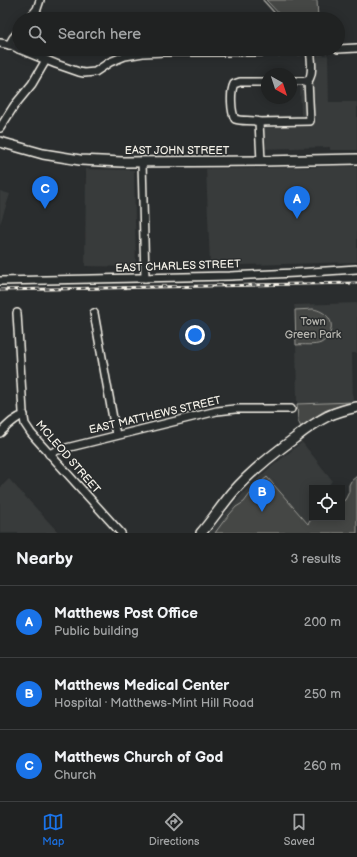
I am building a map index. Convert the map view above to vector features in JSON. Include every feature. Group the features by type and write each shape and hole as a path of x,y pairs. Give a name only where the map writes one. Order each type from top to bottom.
{"main road":[{"name":"EAST JOHN STREET","path":"0,142 43,154 80,160 122,162 357,159"},
{"path":"201,533 232,493 283,446 322,419 347,409 357,408"}],"street":[{"path":"35,12 40,0"},
{"path":"9,45 12,40"},
{"path":"0,43 12,46"},
{"path":"345,49 357,48"},
{"path":"36,56 79,72 89,73 95,72 116,59 125,56"},
{"path":"261,82 240,82 234,84 232,89 233,114 235,119 240,121 255,120 259,122 310,121 308,81 311,74 310,56"},
{"path":"0,128 14,106 32,84 46,60"},
{"path":"297,81 308,81"},
{"path":"259,122 261,161"},
{"path":"142,162 145,278"},
{"name":"EAST CHARLES STREET","path":"0,281 295,274 357,269"},
{"path":"94,312 116,435"},
{"name":"MCLEOD STREET","path":"17,314 25,424 31,434 121,533"},
{"name":"EAST MATTHEWS STREET","path":"49,454 58,450 116,435 224,410 291,409"},
{"path":"0,433 18,417 24,415"}],"shaded area":[{"path":"309,56 328,56 329,102 357,102 357,150 330,150 330,147 259,149 258,116 301,115 300,81 310,81"},
{"path":"357,166 357,262 210,266 206,169"},
{"path":"86,169 134,170 136,267 85,266"},
{"path":"0,191 10,194 0,224"},
{"path":"357,303 357,353 352,353 353,402 297,404 296,345 316,344 329,318 325,314 313,309 295,310 294,305"},
{"path":"302,442 332,480 330,485 309,485 309,521 310,521 309,524 316,533 209,533 245,491 265,472"},
{"path":"9,479 59,533 0,533 0,488"}],"green space":[{"path":"266,0 317,0 318,12 277,12"},
{"name":"Town Green Park","path":"313,309 325,314 328,317 331,324 330,333 321,343 296,345 295,310"},
{"path":"353,402 324,411 301,427 298,421 297,404"},
{"path":"357,476 357,533 215,533 236,507 244,502 255,487 267,477 308,524 310,521 345,521 345,500 349,492 349,485"}],"waterway":[{"path":"263,0 274,12"}],"railway":[{"path":"0,290 357,283"}],"place":[{"name":"Matthews Church of God","path":"45,209"},
{"name":"Matthews Post Office","path":"297,219"},
{"name":"Matthews Medical Center","path":"262,512"}]}
